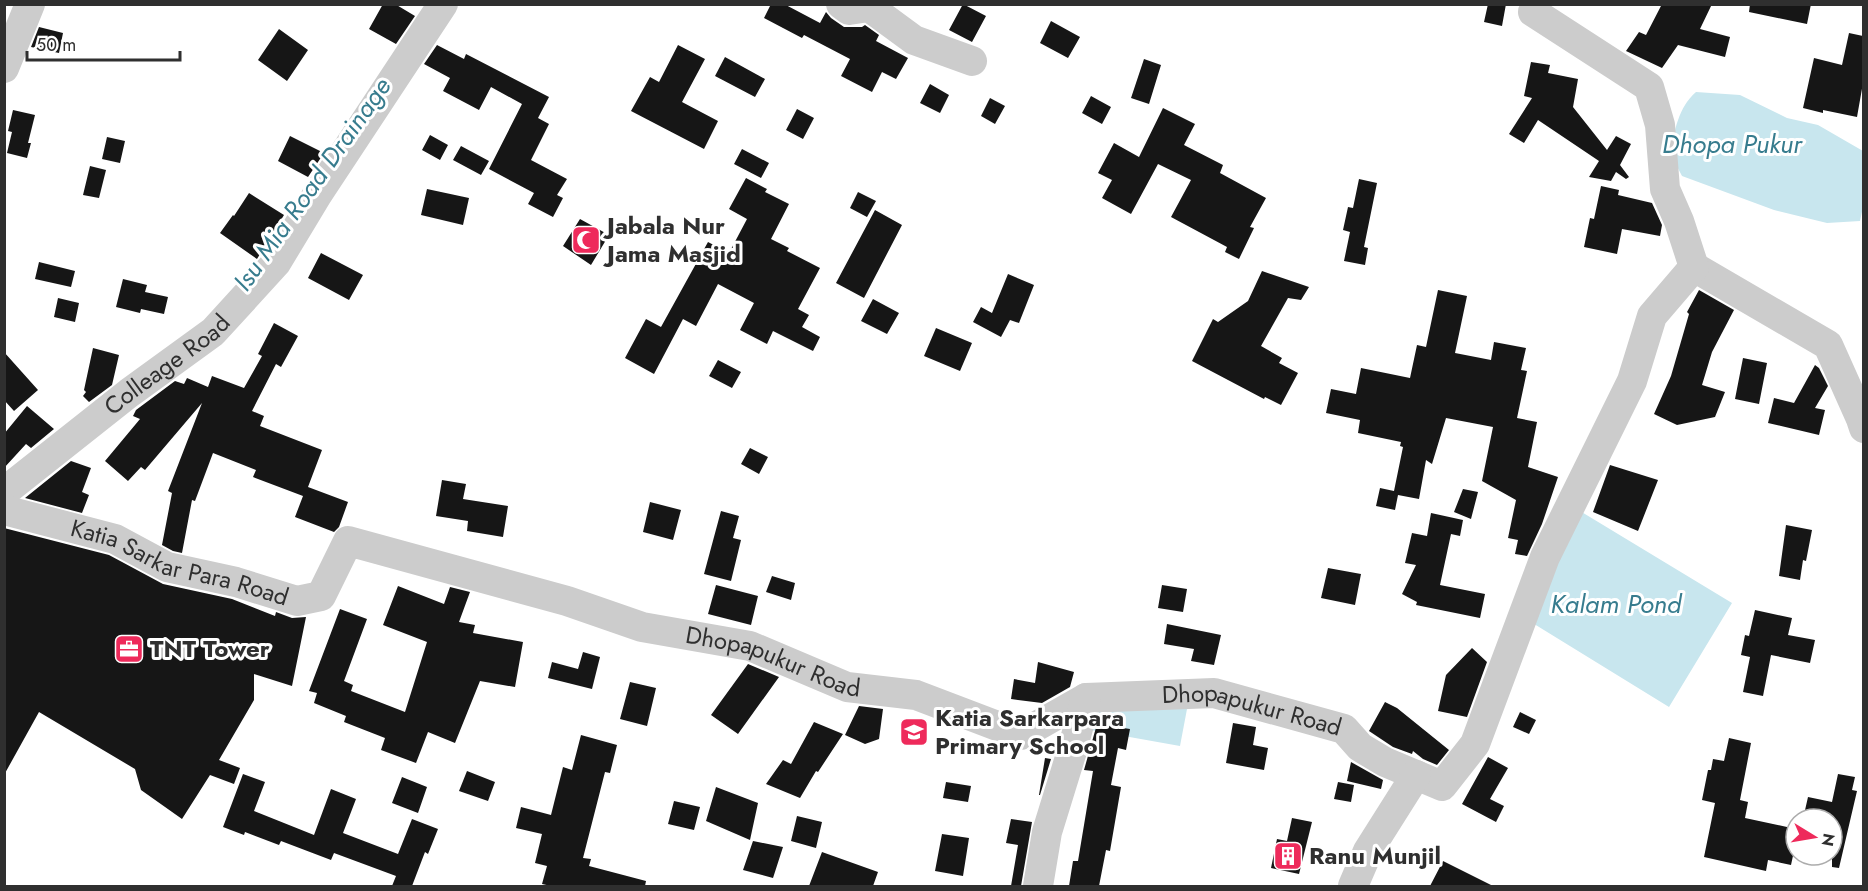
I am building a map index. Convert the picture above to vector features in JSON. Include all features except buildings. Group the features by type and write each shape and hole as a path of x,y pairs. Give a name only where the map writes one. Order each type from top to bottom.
{"street":[{"path":"4,68 30,4"},
{"name":"Colleage Road","path":"4,492 129,393 213,332 276,262 317,195 443,4"},
{"path":"841,4 849,10 869,7 914,40 972,61"},
{"path":"1533,12 1649,87 1660,125 1665,189 1679,221 1694,267 1828,345 1863,428"},
{"name":"Dhopapukur Road","path":"567,601 642,627 750,646 846,687 916,695 1021,735 1086,698 1214,693 1344,729 1360,747 1385,762 1442,786 1474,744 1545,557 1632,381 1652,316 1694,267"},
{"name":"Katia Sarkar Para Road","path":"4,510 116,539 167,567 236,582 297,601 321,596 348,541 567,601"},
{"path":"1038,886 1047,832 1086,698"},
{"path":"1353,886 1368,851 1416,775"}],"water":[{"name":"Dhopa Pukur","path":"1696,92 1740,95 1787,118 1818,125 1863,151 1863,207 1860,221 1827,223 1774,210 1682,176 1670,153 1681,112"},
{"name":"Kalam Pond","path":"1580,511 1732,603 1669,707 1518,614"},
{"path":"1086,691 1187,709 1180,746 1079,728"}],"place":[{"name":"Jabala Nur Jama Masjid","path":"586,240"},
{"name":"TNT Tower","path":"129,649"},
{"name":"Katia Sarkarpara Primary School","path":"914,732"},
{"name":"Ranu Munjil","path":"1288,856"}],"water label":[{"name":"Isu Mia Road Drainage","path":"312,184"}]}
